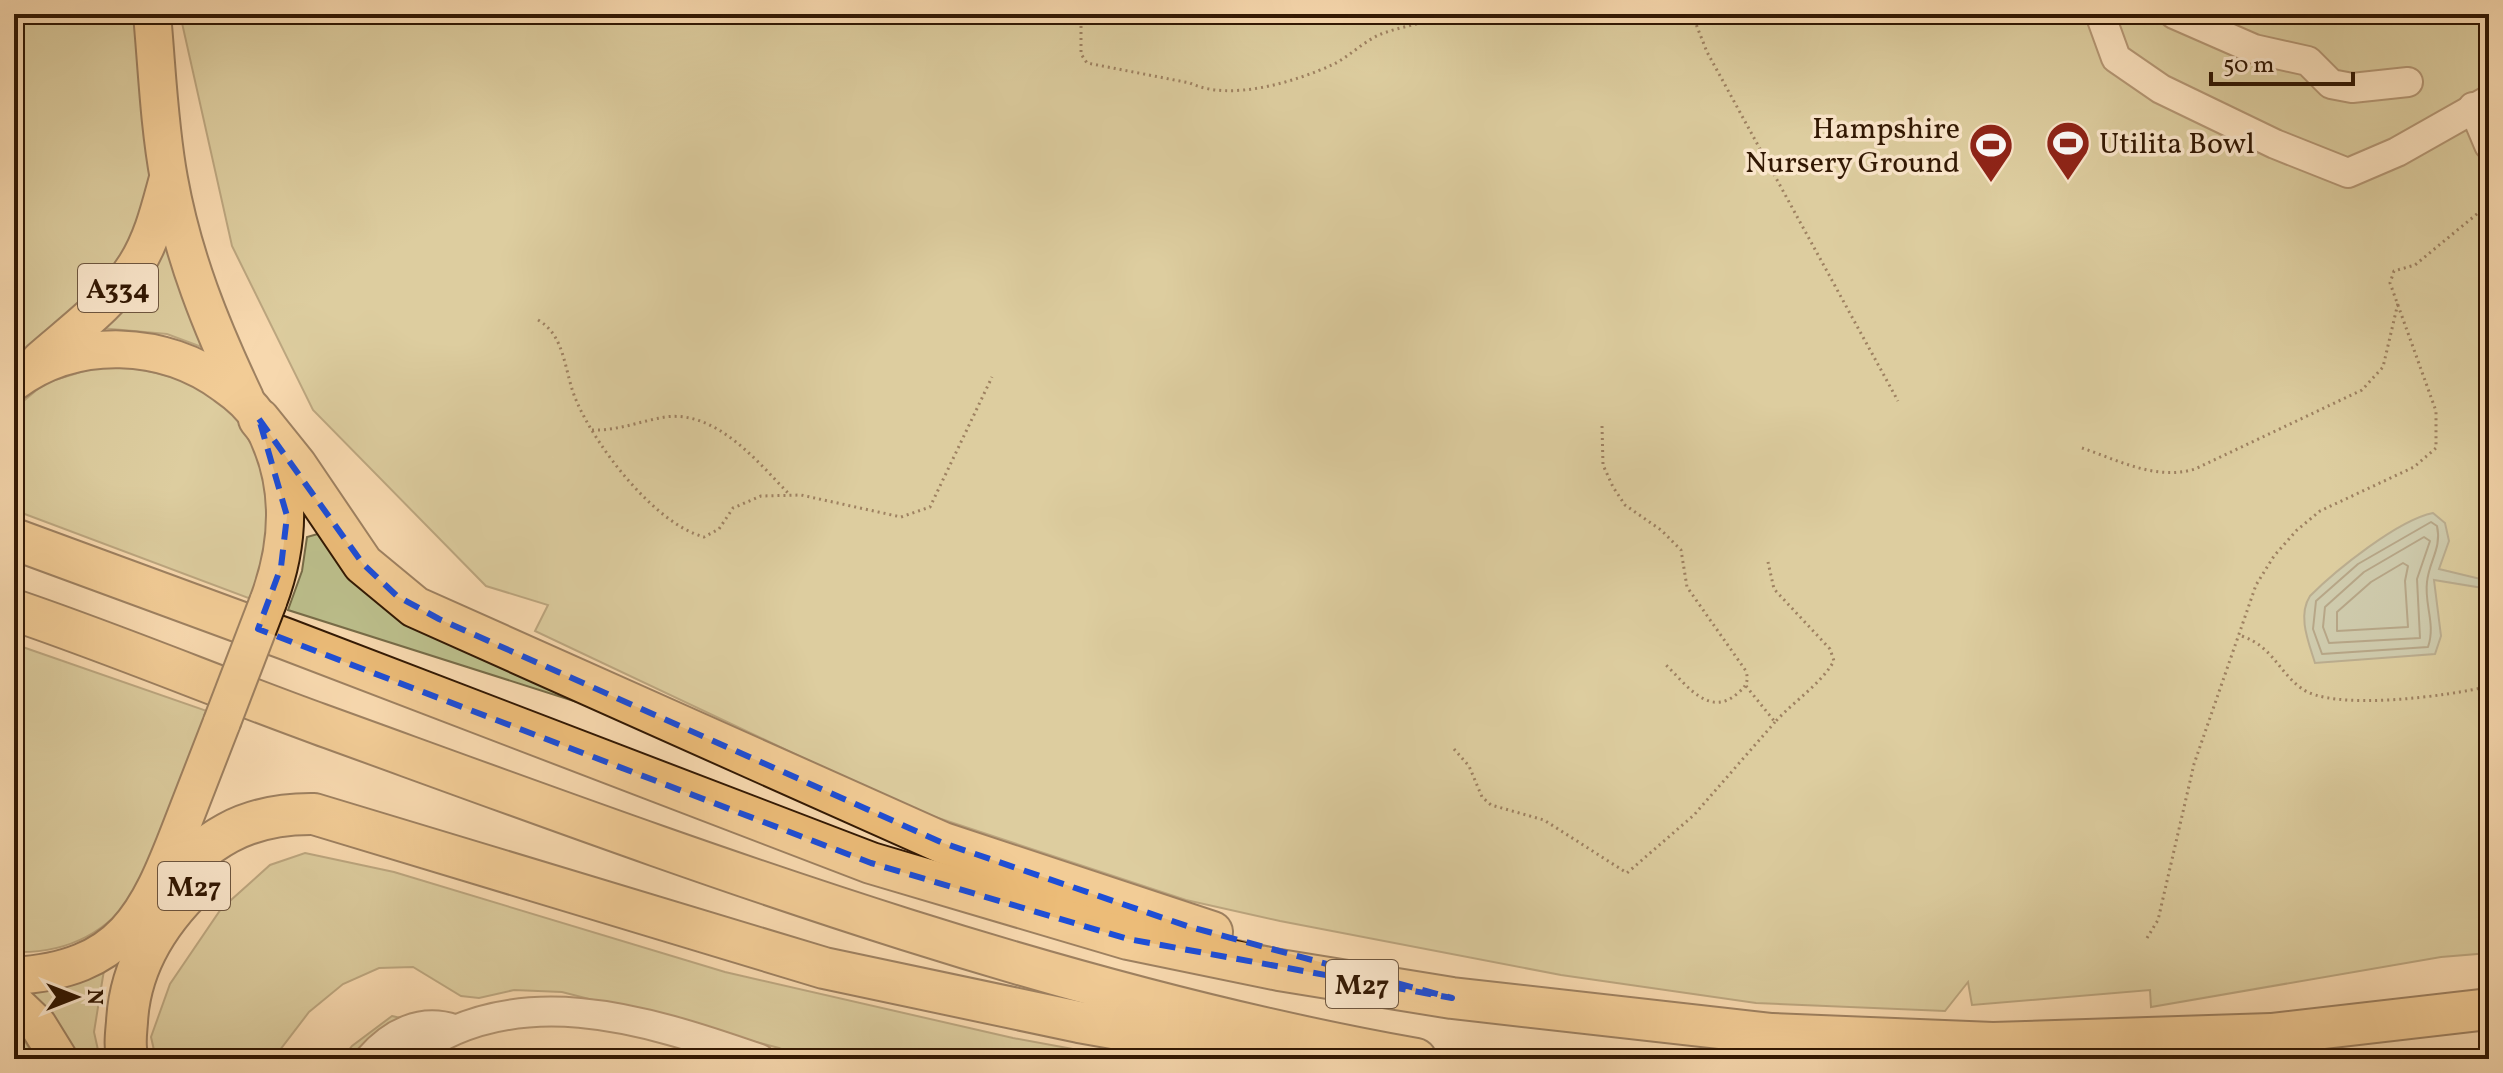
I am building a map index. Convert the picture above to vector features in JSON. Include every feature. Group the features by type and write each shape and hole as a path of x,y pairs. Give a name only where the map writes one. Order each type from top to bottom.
{"highway":[{"name":"M27","path":"254,412 296,465 363,564 397,596 439,619 943,843 1187,926 1452,998"},
{"name":"M27","path":"14,539 286,639 871,863 1128,939 1279,970 1452,998 1772,1034 1993,1043 2271,1034 2489,1009"},
{"name":"M27","path":"14,610 318,723 820,901 1117,992 1416,1059"},
{"name":"M27","path":"158,888 215,839 257,818 314,814 824,968 1079,1022 1288,1059"},
{"name":"M27","path":"128,1059 128,995 149,942 184,896 226,858 255,839 325,829 370,831"}],"main road":[{"name":"A334","path":"152,14 168,177 199,297 254,412"},
{"name":"A334","path":"21,377 100,307 136,266 147,244 168,177"},
{"path":"21,377 99,350 144,350 199,367 254,412 280,472 287,516 281,567 158,888 133,928 113,989 109,1017 111,1059"},
{"path":"14,976 44,973 81,962 133,928"},
{"path":"14,1002 38,1025 59,1059"}],"lane":[{"path":"2100,14 2116,58 2161,89 2275,144 2348,173 2397,152 2481,104 2489,145"},
{"path":"2174,14 2254,49 2308,61 2331,84 2352,88 2408,82"},
{"path":"406,1059 455,1029 514,1012 566,1010 615,1018 760,1059"},
{"path":"369,1059 385,1044 413,1028 436,1023 455,1029"}],"path":[{"path":"1081,14 1081,54 1087,63 1226,92 1260,89 1334,64 1378,35 1446,14"},
{"path":"1692,14 1707,52 1898,401"},
{"path":"2147,938 2158,920 2210,711 2241,636 2256,585 2274,556 2297,530 2320,511 2414,467 2436,448 2436,411 2390,283 2394,271 2415,265 2489,204"},
{"path":"2082,448 2158,473 2177,474 2195,469 2362,390 2383,367 2398,303"},
{"path":"538,320 557,336 575,398 592,430 644,497 694,534 712,535 733,508 745,501 790,494 901,517 930,507 992,377"},
{"path":"592,430 665,417 689,418 726,435 790,494"},
{"path":"1602,426 1603,465 1613,487 1625,505 1661,530 1681,550 1687,587 1746,671 1746,686 1775,722"},
{"path":"1454,749 1469,766 1482,797 1491,805 1544,820 1627,873 1694,815 1797,697 1823,681 1834,661 1830,649 1774,589 1768,562"},
{"path":"2241,636 2270,651 2299,687 2322,698 2385,700 2489,686"},
{"path":"1665,664 1702,701 1712,704 1730,700 1746,686"}],"highlighted area":[{"path":"259,419 363,564 397,596 439,619 943,843 1187,926 1452,998 1128,939 871,863 258,629 281,567 287,516"}],"green space":[{"path":"14,14 83,20 81,14 152,14 168,177 147,244 36,345 14,353"},
{"path":"180,14 2489,14 2489,953 2441,957 2151,1007 2150,990 1972,1005 1968,982 1945,1011 1756,1003 1561,975 1186,900 911,809 535,631 548,605 486,586 313,410 232,246"},
{"path":"167,214 207,349 167,334 100,328"},
{"path":"107,364 187,383 229,408 246,427 258,450 275,517 271,542 251,599 14,510 14,409 45,383"},
{"path":"325,532 379,600 577,702 288,610 302,571 307,537"},
{"path":"14,644 207,711 167,833 149,872 126,905 97,931 60,947 14,952"},
{"path":"305,853 394,872 725,972 1013,1038 1127,1059 803,1059 779,1048 562,992 514,990 479,998 461,996 413,967 379,968 343,984 309,1012 273,1059 156,1059 151,1037 170,984 221,909 270,865"},
{"path":"104,970 94,1032 100,1059 78,1059 68,1040 27,990"},
{"path":"392,1016 414,1021 361,1059 342,1059 352,1046"},
{"path":"14,1024 36,1059 14,1059"}],"water":[{"path":"2433,513 2445,523 2449,541 2439,569 2489,581 2489,589 2434,580 2441,636 2435,654 2315,663 2304,621 2310,596 2351,560 2386,535"}],"place":[{"name":"Utilita Bowl","path":"2068,182"},
{"name":"Hampshire Nursery Ground","path":"1991,184"}]}
